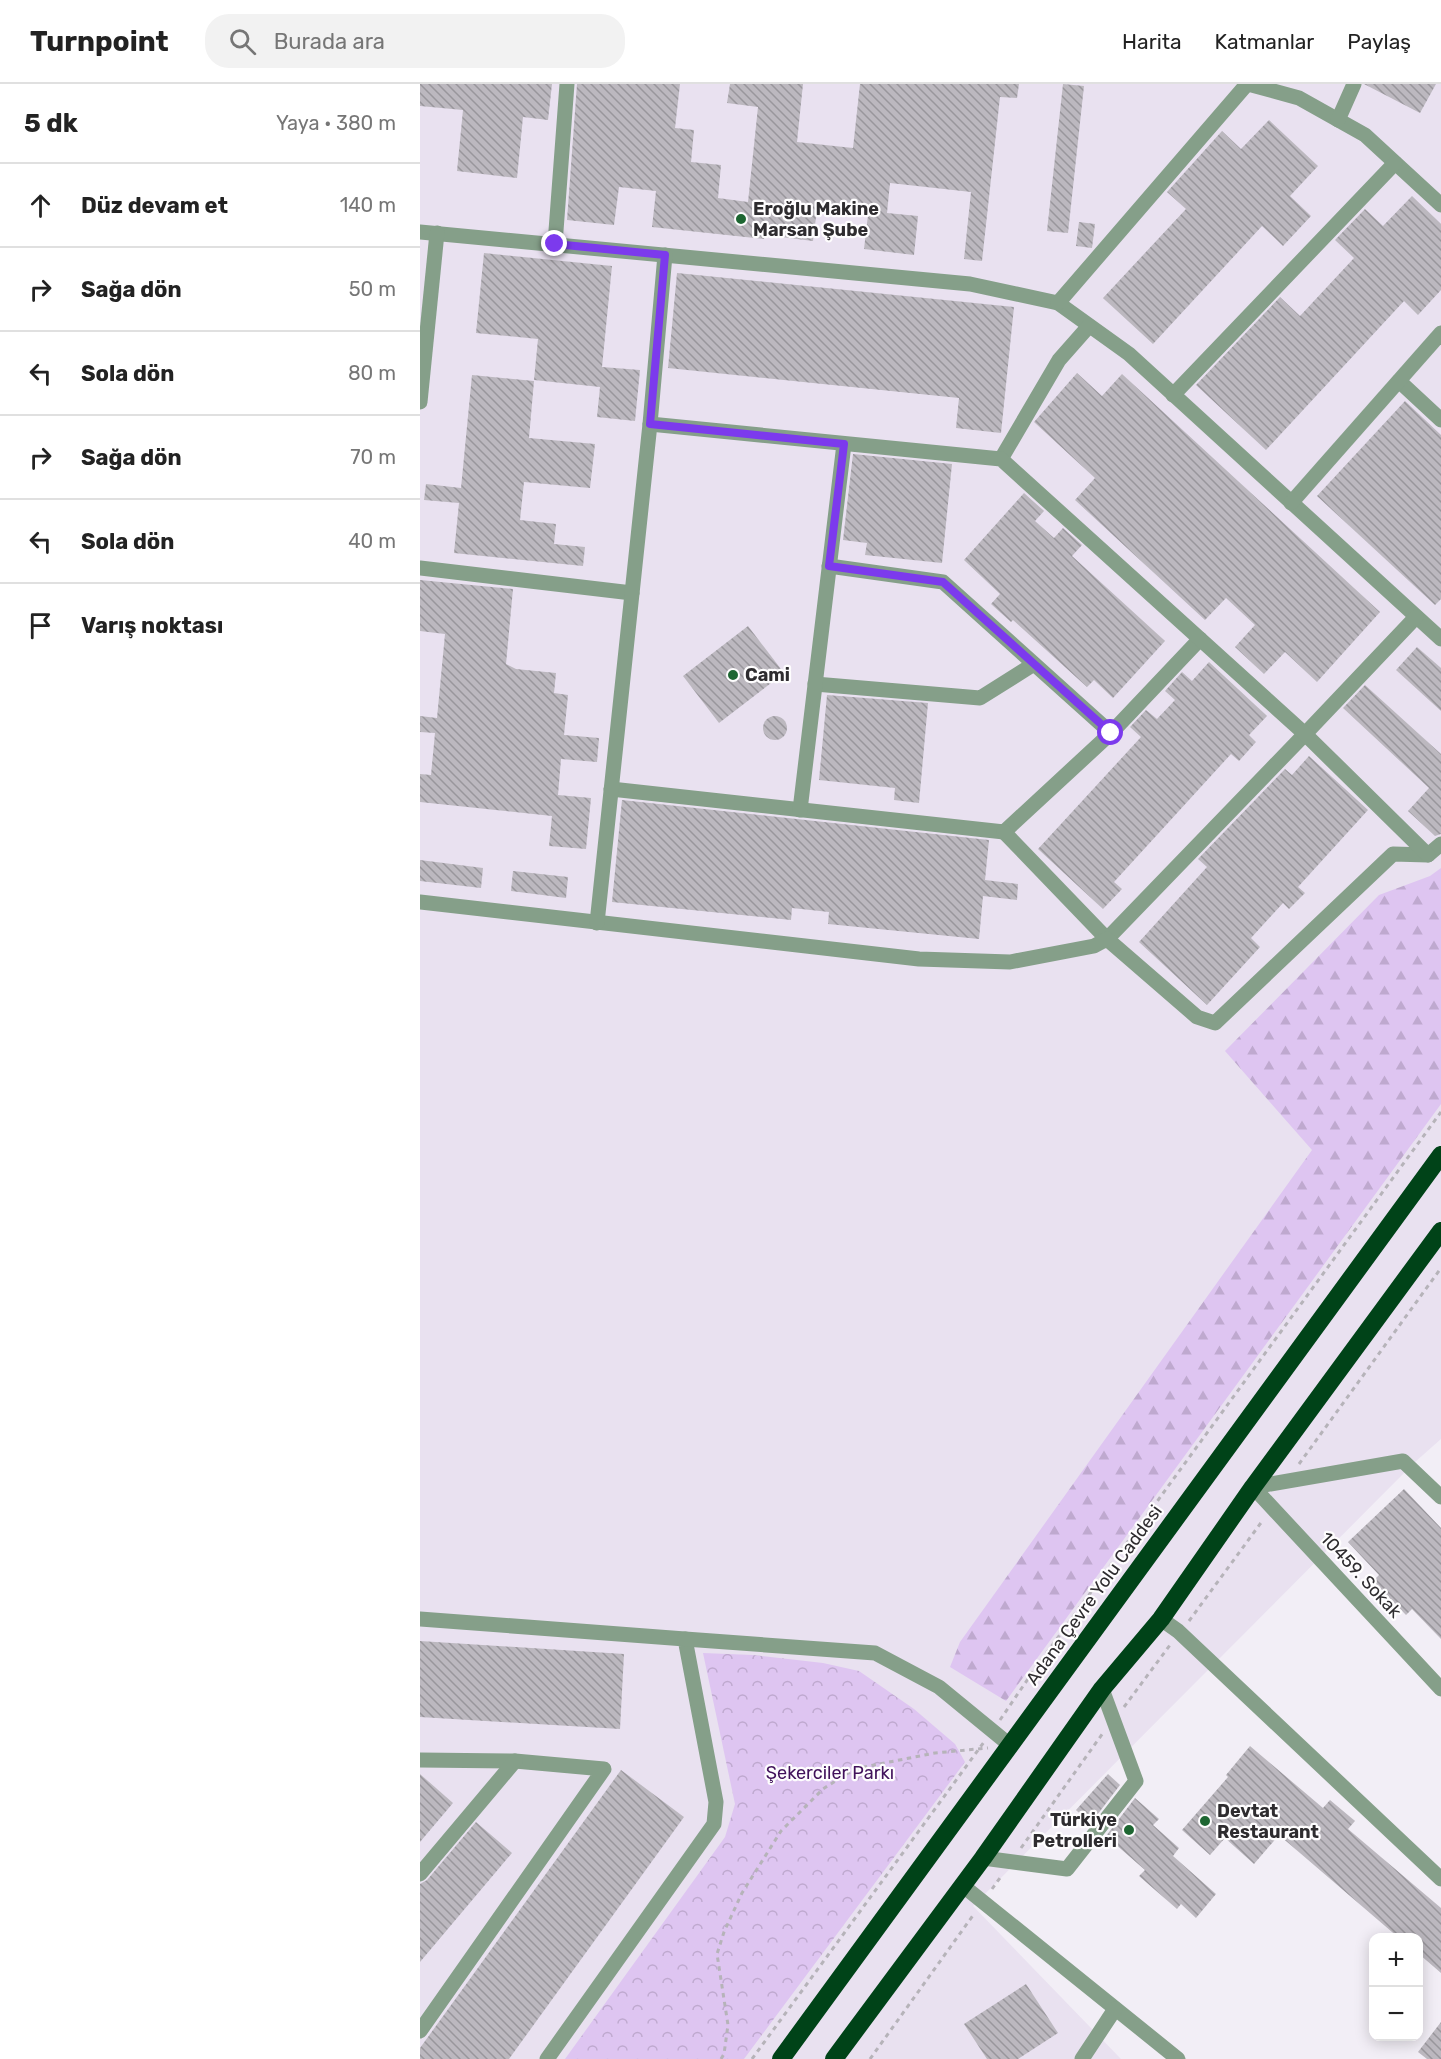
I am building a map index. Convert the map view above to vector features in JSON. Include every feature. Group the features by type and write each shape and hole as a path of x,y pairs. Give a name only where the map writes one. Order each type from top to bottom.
{"highway":[{"name":"Adana Çevre Yolu Caddesi","path":"781,2059 1441,1155"},
{"path":"834,2059 983,1858 1102,1689 1161,1619 1253,1487 1441,1231"}],"street":[{"path":"555,244 567,84"},
{"path":"1058,303 1247,84 1299,98 1365,135 1441,205"},
{"path":"1338,120 1354,84"},
{"path":"1173,395 1395,162"},
{"path":"420,232 970,284 1058,303 1129,354 1441,639"},
{"path":"420,402 437,233"},
{"path":"597,923 650,424 665,255"},
{"path":"1001,459 1059,360 1089,326"},
{"path":"1291,503 1441,333"},
{"path":"1399,381 1441,420"},
{"path":"650,424 1001,459 1305,734 1428,855"},
{"path":"800,810 844,444"},
{"path":"829,566 943,582 1111,733"},
{"path":"420,568 632,593"},
{"path":"420,902 918,959 1010,963 1094,946 1107,939 1416,616"},
{"path":"1004,832 1111,733 1200,639"},
{"path":"815,684 980,698 1034,663"},
{"path":"611,789 1004,832 1107,939 1197,1017 1215,1023 1394,854 1428,855 1441,844"},
{"path":"1253,1487 1403,1461 1441,1497"},
{"name":"10459. Sokak","path":"1253,1487 1441,1689"},
{"path":"420,1619 875,1653 939,1687 1011,1746"},
{"path":"1161,1619 1179,1633 1441,1879"},
{"path":"547,2059 714,1824 716,1802 685,1639"},
{"path":"983,1858 1067,1869 1136,1781 1102,1689"},
{"path":"420,1760 515,1761 604,1769 420,2031"},
{"path":"420,1874 515,1761"},
{"path":"962,1885 1178,2059"},
{"path":"1082,2059 1115,2009"}],"path":[{"path":"752,2059 1441,1112"},
{"path":"1288,1480 1441,1268"},
{"path":"870,2059 1010,1861 1272,1507"},
{"path":"721,2059 724,2054 728,2025 717,1954 724,1932 742,1893 781,1831 823,1789 846,1774 864,1767 925,1755 1011,1746"}],"shaded area":[{"path":"420,84 1441,84 1441,1439 1415,1462 973,1906 1121,2059 420,2059"}],"green space":[{"path":"1441,868 1441,1104 1006,1701 950,1667 960,1642 1312,1150 1225,1051 1379,895 1430,876"},
{"name":"Şekerciler Parkı","path":"703,1653 753,1655 823,1663 859,1671 914,1709 955,1744 965,1762 744,2059 565,2059 725,1837 735,1804"}],"building":[{"path":"420,84 552,84 548,120 523,117 517,178 457,171 463,110 420,106"},
{"path":"577,84 680,84 675,128 694,130 691,162 721,165 718,198 748,202 758,107 727,103 730,84 803,84 797,142 853,148 860,84 1019,84 1017,98 1000,97 982,261 964,259 971,192 890,183 887,213 918,216 914,255 864,249 868,215 817,209 813,241 765,235 764,239 652,227 656,191 619,187 614,225 567,220"},
{"path":"1063,84 1084,86 1068,233 1047,231"},
{"path":"1364,84 1436,84 1420,113"},
{"path":"1269,120 1318,166 1290,196 1311,216 1283,246 1262,226 1153,344 1103,298 1186,209 1167,192 1222,131 1241,149"},
{"path":"1412,196 1441,224 1441,290 1418,315 1404,301 1266,450 1196,385 1280,297 1300,316 1354,258 1335,240 1365,209 1383,226"},
{"path":"1079,222 1095,224 1092,248 1076,246"},
{"path":"484,253 612,266 602,367 640,370 635,421 597,417 600,387 534,380 538,339 476,333"},
{"path":"677,273 1014,307 1001,433 956,428 959,398 668,368"},
{"path":"1077,373 1102,396 1122,374 1380,612 1317,682 1285,652 1264,674 1235,647 1255,625 1226,598 1205,620 1075,500 1095,478 1034,422"},
{"path":"472,375 534,381 529,438 595,444 590,488 524,482 520,520 556,524 554,544 585,547 583,566 454,553 459,503 424,500 426,484 461,488"},
{"path":"1405,401 1441,435 1441,599 1435,605 1317,496"},
{"path":"853,454 952,464 942,563 865,555 867,543 843,540"},
{"path":"1024,493 1044,511 1035,521 1054,538 1063,528 1082,545 1072,556 1165,641 1113,698 1094,680 1087,687 1013,620 1011,622 991,604 1000,594 964,560"},
{"path":"420,580 513,589 506,664 516,669 556,673 554,693 568,695 564,735 599,738 597,762 561,759 558,795 591,798 586,849 549,846 552,816 420,802 420,774 431,775 435,733 420,732 420,716 437,718 445,634 420,631"},
{"name":"Cami","path":"748,626 784,673 719,723 683,676"},
{"path":"1417,647 1441,668 1441,711 1396,670"},
{"path":"1209,662 1267,716 1249,735 1256,742 1239,761 1231,754 1114,882 1122,889 1103,909 1038,849 1141,737 1130,727 1146,710 1157,719 1175,700 1165,691 1182,672 1192,681"},
{"path":"1365,685 1441,754 1441,834 1435,836 1408,811 1429,788 1343,708"},
{"path":"827,695 928,703 919,803 894,800 895,788 819,780"},
{"path":"775,716 783,720 787,728 783,736 775,740 767,736 763,728 767,720"},
{"path":"1309,756 1368,810 1298,887 1305,893 1289,909 1283,903 1251,938 1260,947 1207,1005 1139,942 1207,867 1198,859 1285,769 1292,775"},
{"path":"622,800 989,840 985,880 1018,884 1017,900 983,896 979,939 828,924 829,912 792,908 791,920 612,902"},
{"path":"420,860 483,868 481,888 420,881"},
{"path":"513,871 568,877 566,898 511,891"},
{"path":"1404,1489 1441,1528 1441,1639 1412,1609 1406,1615 1373,1581 1379,1575 1348,1542"},
{"path":"420,1641 624,1654 620,1729 420,1717"},
{"path":"1250,1746 1323,1808 1330,1800 1355,1821 1348,1829 1441,1908 1441,1973 1423,1957 1423,1933 1393,1933 1279,1835 1254,1864 1225,1838 1210,1855 1182,1830 1228,1777 1226,1775"},
{"path":"621,1770 684,1817 509,2059 420,2059 420,2048"},
{"path":"420,1774 453,1803 420,1842"},
{"path":"1108,1774 1120,1785 1091,1823 1076,1810"},
{"path":"1135,1798 1159,1819 1153,1825 1179,1848 1173,1856 1216,1894 1196,1918 1181,1904 1177,1909 1139,1876 1145,1870 1106,1836"},
{"path":"476,1822 512,1853 420,1962 420,1884 427,1880"},
{"path":"1026,1984 1058,2033 1018,2059 987,2059 964,2024"},
{"path":"1441,2022 1441,2059 1427,2059 1418,2052"}],"place":[{"name":"Eroğlu Makine Marsan Şube","path":"741,219"},
{"name":"Cami","path":"733,675"},
{"name":"Devtat Restaurant","path":"1205,1821"},
{"name":"Türkiye Petrolleri","path":"1129,1830"}],"route":[{"path":"555,244 665,255 650,424 844,444 829,566 943,582 1111,733"}]}
